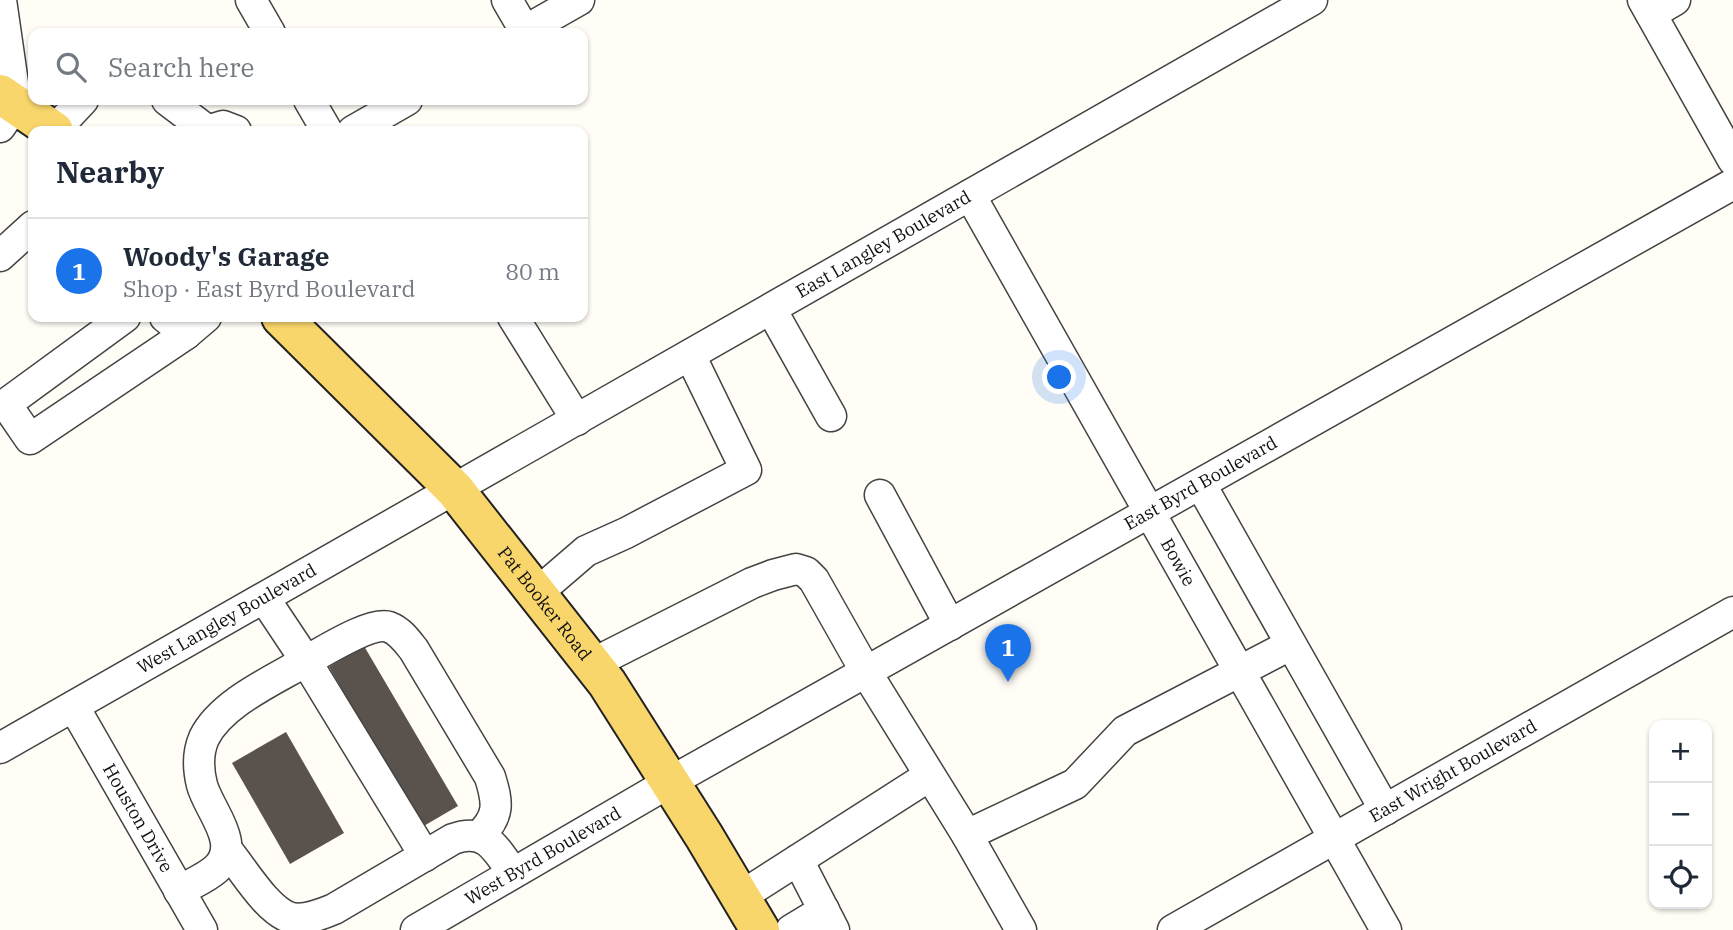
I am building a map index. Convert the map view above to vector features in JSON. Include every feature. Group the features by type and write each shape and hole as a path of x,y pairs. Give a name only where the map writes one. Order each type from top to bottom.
{"main road":[{"path":"5,108 43,126"},
{"name":"Pat Booker Road","path":"286,322 455,490 607,683 760,930"}],"street":[{"path":"1,0 5,108"},
{"path":"251,0 267,28"},
{"path":"507,0 521,28"},
{"path":"530,28 579,0"},
{"name":"East Langley Boulevard","path":"455,490 1312,0"},
{"path":"1656,5 1733,160"},
{"path":"59,126 78,105"},
{"path":"173,105 201,126"},
{"path":"312,105 324,126"},
{"path":"366,126 397,114"},
{"name":"East Byrd Boulevard","path":"670,782 1733,184"},
{"name":"Bowie","path":"970,195 1386,930"},
{"path":"0,256 28,231"},
{"path":"771,309 831,416"},
{"path":"118,322 6,404 30,439 186,323"},
{"path":"516,322 577,420"},
{"path":"536,594 586,551 746,470 690,355"},
{"path":"1201,485 1385,810"},
{"name":"West Langley Boulevard","path":"0,748 455,490"},
{"path":"880,495 950,625"},
{"path":"592,664 752,583 796,569 806,572 814,580 1021,930"},
{"path":"264,598 306,661 425,856"},
{"name":"East Wright Boulevard","path":"1173,930 1733,612"},
{"path":"479,836 490,826 497,810 490,777 414,650 402,634 387,626 367,629 246,696 222,714 205,737 197,761 202,788 222,826 227,850 274,909 292,918 315,916 334,909 466,834 479,836 492,845 513,873"},
{"path":"967,835 1074,784 1125,731 1290,645"},
{"name":"Houston Drive","path":"74,707 202,930"},
{"path":"740,897 929,776"},
{"name":"West Byrd Boulevard","path":"416,930 670,782"},
{"path":"179,891 217,868 227,850"},
{"path":"791,930 829,920 798,860"}],"building":[{"path":"364,646 458,806 422,827 329,667"},
{"path":"286,732 344,833 290,864 232,763"}],"place":[{"name":"Woody's Garage","path":"1008,682"}]}
